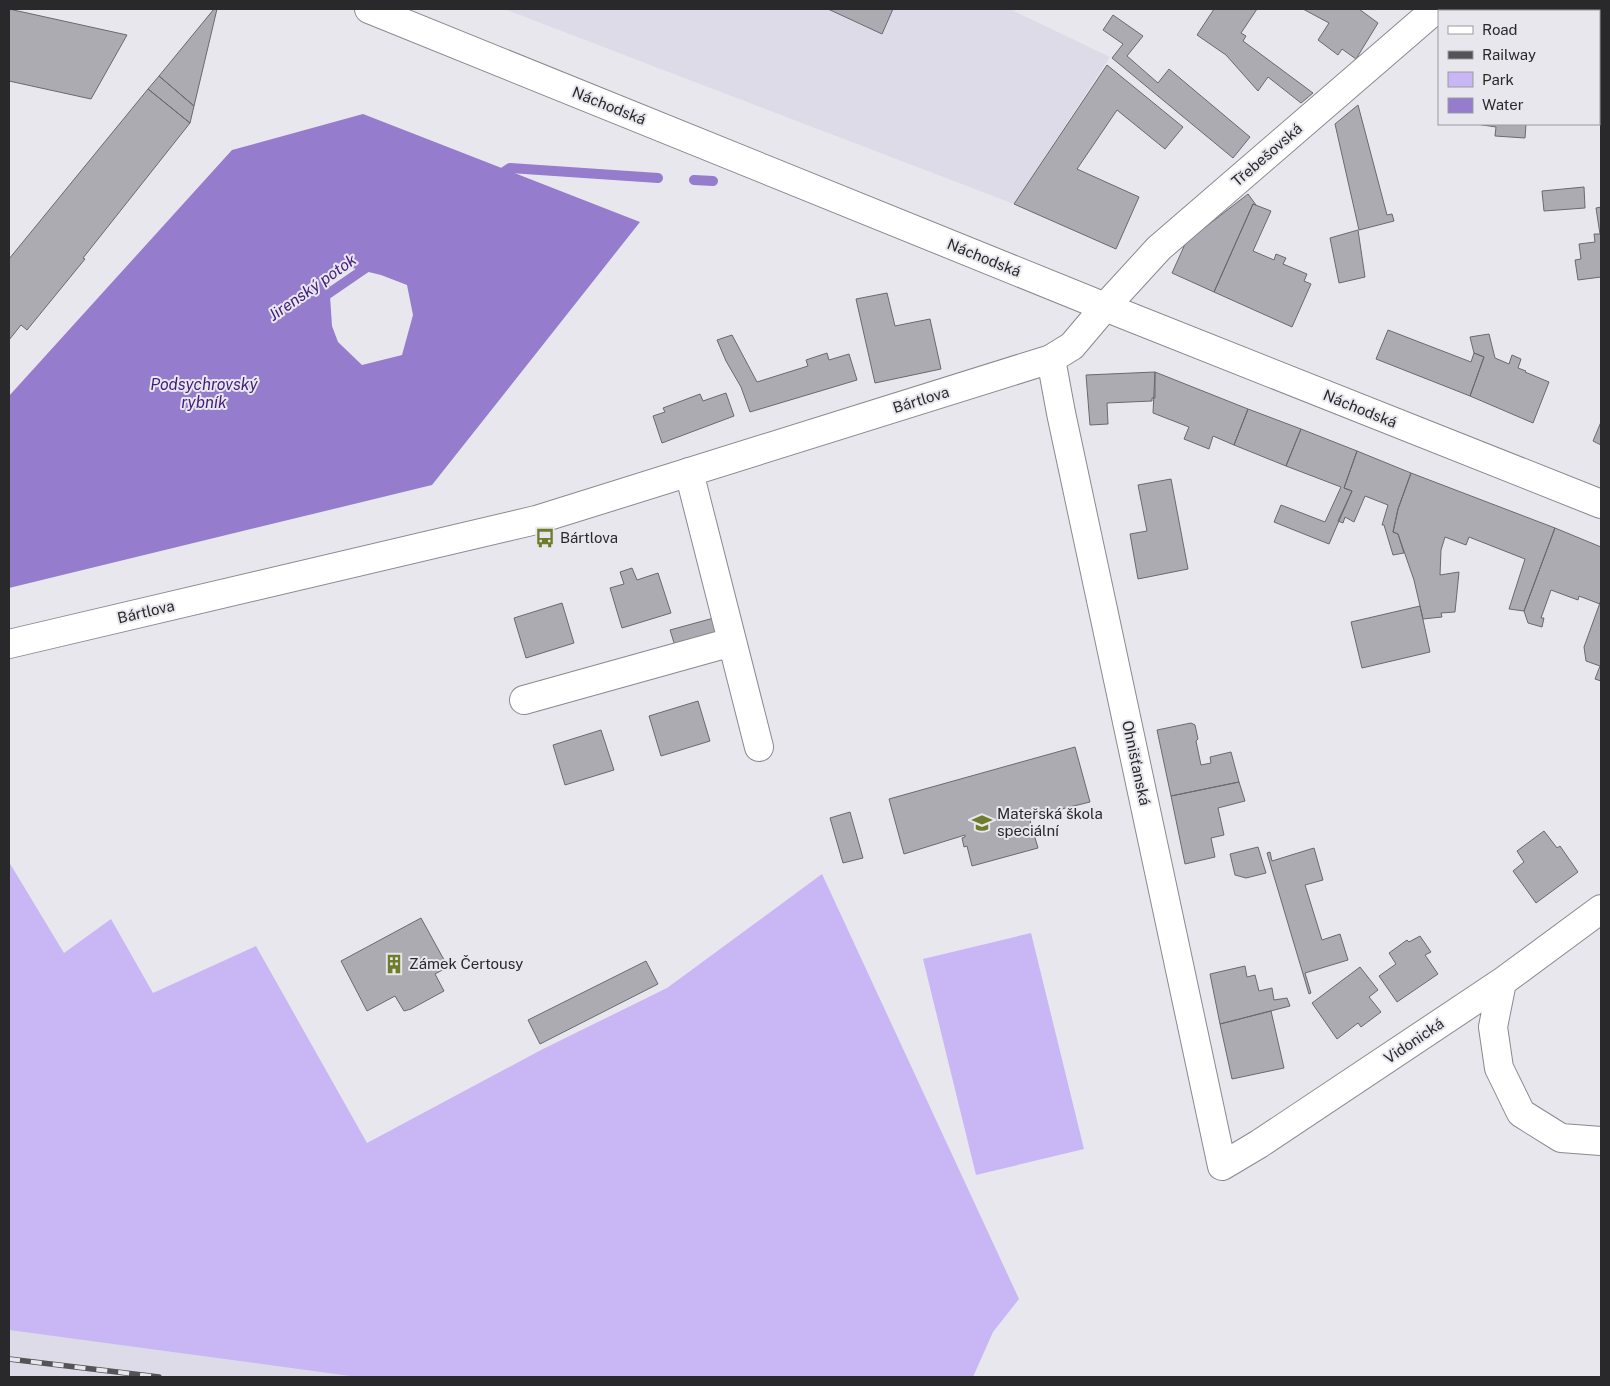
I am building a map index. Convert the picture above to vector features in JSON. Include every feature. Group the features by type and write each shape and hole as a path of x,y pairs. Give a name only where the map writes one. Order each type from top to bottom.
{"street":[{"name":"Náchodská","path":"369,9 1105,308 1601,504"},
{"name":"Třebešovská","path":"1105,308 1159,248 1436,9"},
{"name":"Bártlova","path":"9,644 536,520 1051,360 1072,346 1105,308"},
{"name":"Ohnišťanská","path":"1051,360 1222,1166"},
{"path":"690,472 759,747"},
{"path":"524,700 732,642"},
{"name":"Vidonická","path":"1222,1166 1259,1144 1502,982 1601,909"},
{"path":"1502,982 1493,1028 1500,1068 1521,1113 1562,1138 1601,1141"}],"shaded area":[{"path":"504,9 1010,9 1110,57 1014,204"},
{"path":"9,1330 93,1341 357,1377 9,1377"}],"green space":[{"path":"9,862 64,953 111,919 153,993 256,946 367,1143 541,1050 667,988 822,874 1019,1299 993,1332 973,1377 357,1377 9,1330"},
{"path":"1031,933 1084,1149 976,1175 923,959"}],"water":[{"name":"Podsychrovský rybník","path":"363,114 640,222 432,485 9,588 9,396 232,150","holes":["344,266 381,275 407,285 413,315 402,355 362,365 338,342 332,326 329,281"]}],"building":[{"path":"9,9 127,35 91,99 9,81"},
{"path":"214,9 217,9 194,106 159,76"},
{"path":"828,9 893,9 882,34"},
{"path":"1214,9 1257,9 1241,33 1246,36 1243,41 1313,93 1301,103 1268,77 1258,91 1226,55 1197,35"},
{"path":"1303,9 1359,9 1378,23 1356,59 1342,49 1338,55 1318,40 1329,23"},
{"path":"1113,15 1143,36 1127,56 1158,83 1169,69 1250,137 1233,158 1112,58 1123,44 1103,30"},
{"path":"1107,65 1183,127 1165,149 1117,110 1077,169 1139,197 1116,249 1014,204"},
{"path":"159,76 194,106 190,123 148,89"},
{"path":"148,89 190,123 83,258 85,259 27,330 21,325 9,340 9,259"},
{"path":"1358,105 1387,215 1392,214 1394,221 1359,230 1335,124"},
{"path":"1483,125 1526,125 1525,138 1495,136 1496,127"},
{"path":"1584,187 1585,208 1544,211 1542,191"},
{"path":"1248,194 1256,205 1253,204 1214,292 1172,273 1186,242"},
{"path":"1253,204 1271,211 1253,251 1274,260 1276,254 1286,258 1283,264 1307,274 1304,281 1311,284 1292,327 1214,292"},
{"path":"1601,207 1601,277 1578,280 1575,260 1581,259 1579,244 1595,242 1594,234 1600,234 1596,208"},
{"path":"1358,230 1365,277 1339,283 1330,238"},
{"path":"887,293 895,326 930,319 941,369 875,383 856,299"},
{"path":"1388,330 1471,362 1474,353 1484,357 1470,396 1376,359"},
{"path":"1489,334 1495,358 1509,364 1512,355 1521,359 1518,368 1549,382 1533,423 1470,396 1484,357 1474,353 1470,337"},
{"path":"732,335 757,382 808,366 806,360 827,353 829,360 849,354 857,380 750,412 741,387 726,361 717,340"},
{"path":"1155,372 1248,409 1234,445 1213,436 1209,449 1184,439 1189,427 1153,413"},
{"path":"1155,372 1155,398 1152,398 1152,401 1107,403 1108,424 1090,425 1086,375"},
{"path":"726,393 734,416 662,443 653,416 665,412 663,408 700,394 703,401"},
{"path":"1248,409 1301,429 1286,466 1234,445"},
{"path":"1601,422 1601,445 1593,441"},
{"path":"1301,429 1357,451 1344,488 1352,491 1329,544 1274,522 1281,505 1325,522 1341,487 1286,466"},
{"path":"1357,451 1411,473 1398,509 1393,532 1398,534 1404,553 1393,555 1384,525 1382,525 1388,505 1365,496 1354,522 1345,517 1343,523 1338,521 1352,491 1344,488"},
{"path":"1411,473 1555,528 1524,611 1509,609 1525,559 1469,537 1466,545 1445,537 1441,550 1440,575 1459,572 1455,612 1441,613 1442,617 1423,619 1414,580 1398,534 1393,532 1398,509"},
{"path":"1171,479 1188,569 1138,579 1130,534 1147,531 1138,485"},
{"path":"1555,528 1601,547 1601,600 1600,604 1579,596 1578,600 1551,590 1541,618 1544,618 1542,627 1528,623 1524,611"},
{"path":"632,568 637,580 658,573 671,613 622,628 610,588 624,584 620,572"},
{"path":"1601,600 1601,681 1595,679 1600,666 1586,661 1584,647"},
{"path":"562,603 574,643 526,658 514,618"},
{"path":"1420,606 1430,652 1362,668 1351,622"},
{"path":"721,616 723,622 710,639 676,649 670,630"},
{"path":"698,701 710,741 661,756 649,716"},
{"path":"1191,723 1195,725 1201,765 1211,763 1210,757 1231,752 1239,782 1171,796 1157,730"},
{"path":"601,730 614,770 565,785 553,745"},
{"path":"1075,747 1090,802 1029,817 1038,848 972,866 967,846 964,847 962,838 965,835 904,854 889,799"},
{"path":"1239,782 1245,801 1218,808 1224,835 1211,838 1215,857 1185,864 1171,796"},
{"path":"850,812 863,858 843,863 830,818"},
{"path":"1544,831 1557,848 1560,846 1578,872 1536,903 1513,871 1524,862 1517,851"},
{"path":"1258,847 1266,873 1246,878 1235,875 1230,854"},
{"path":"1314,848 1323,880 1305,885 1322,940 1340,934 1348,960 1305,973 1311,993 1309,994 1267,853 1270,852 1272,861"},
{"name":"Zámek Čertousy","path":"421,918 448,967 435,974 444,991 404,1011 395,996 367,1011 341,961"},
{"path":"1420,936 1431,952 1425,955 1438,974 1397,1002 1379,976 1396,964 1389,953 1407,940 1409,942"},
{"path":"646,961 658,984 540,1044 528,1020"},
{"path":"1245,966 1247,977 1255,975 1259,991 1272,988 1274,1000 1287,998 1290,1006 1220,1024 1210,974"},
{"path":"1360,967 1378,990 1369,997 1381,1012 1361,1027 1358,1023 1337,1039 1312,1003"},
{"path":"1271,1011 1284,1068 1232,1079 1220,1024"}],"waterway":[{"name":"Jirenský potok","path":"495,178 510,168 658,178"},
{"name":"Jirenský potok","path":"694,180 713,181"},
{"name":"Jirenský potok","path":"319,300 373,263"}],"railway":[{"path":"9,1359 159,1377"}],"place":[{"name":"Bártlova","path":"545,538"},
{"name":"Mateřská škola speciální","path":"982,823"},
{"name":"Zámek Čertousy","path":"394,964"}]}
